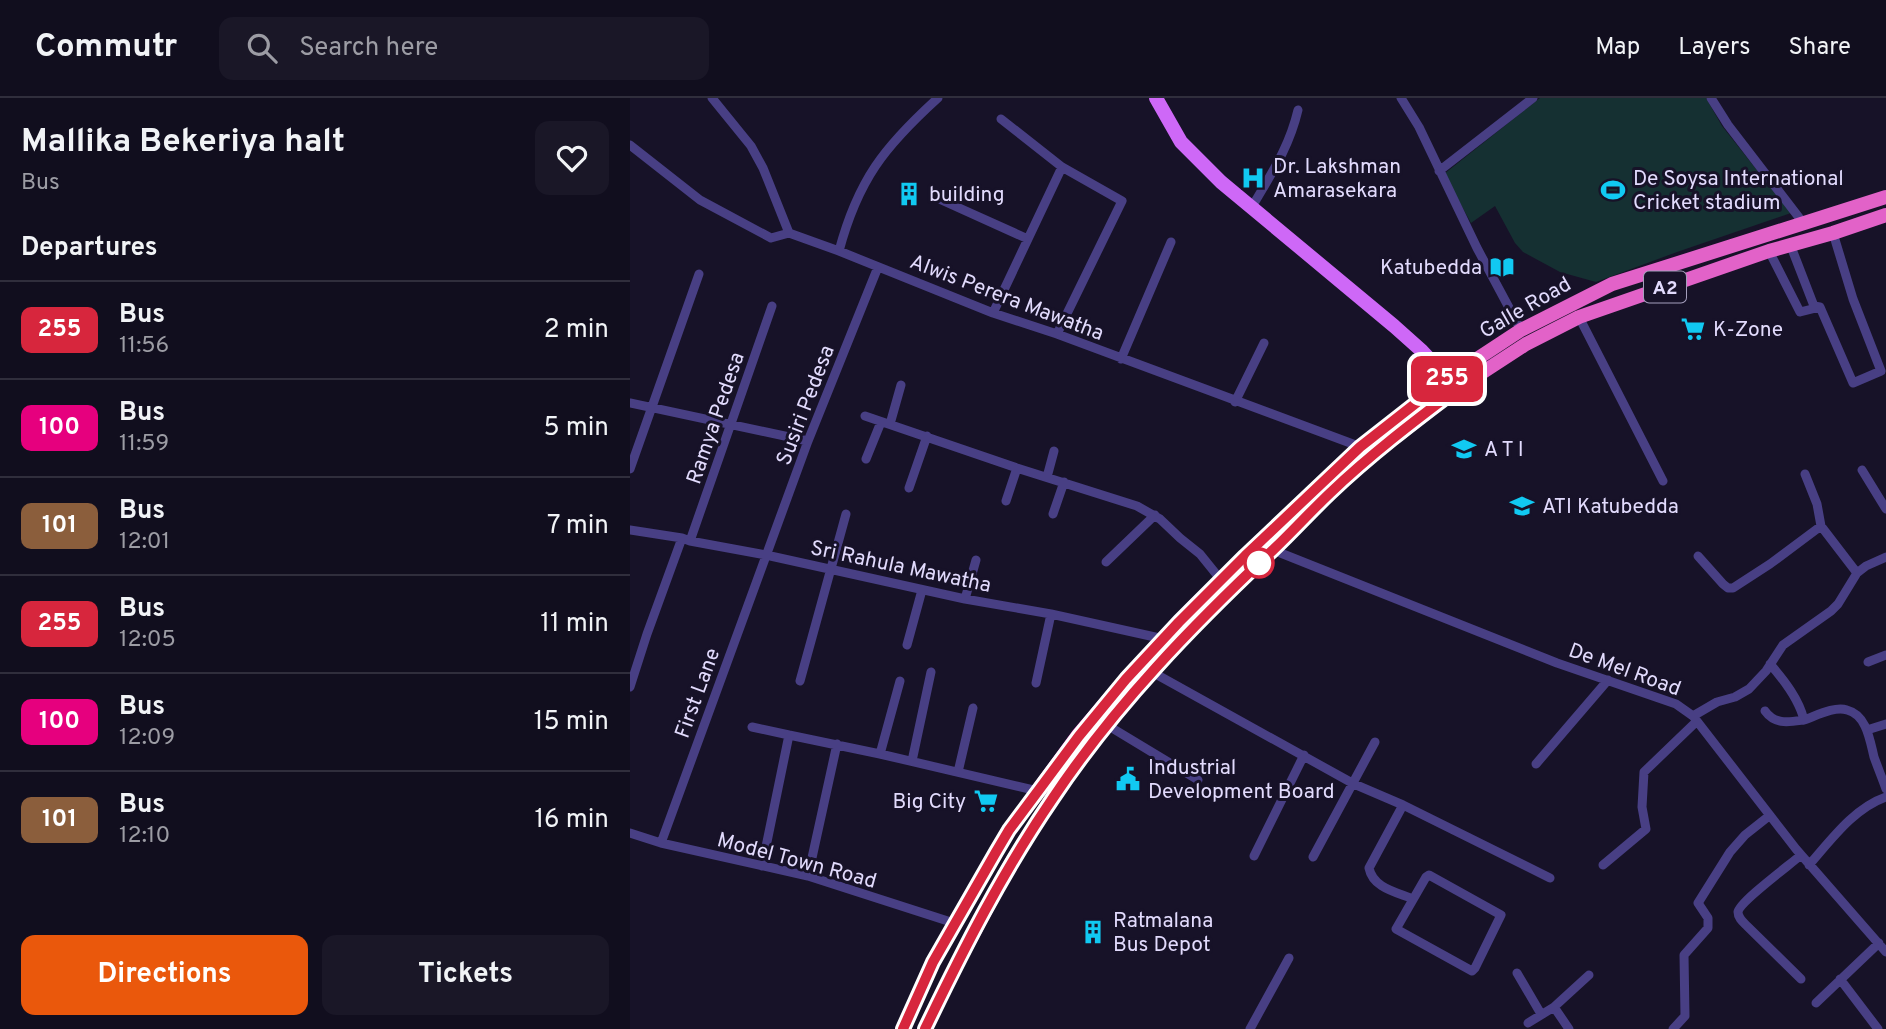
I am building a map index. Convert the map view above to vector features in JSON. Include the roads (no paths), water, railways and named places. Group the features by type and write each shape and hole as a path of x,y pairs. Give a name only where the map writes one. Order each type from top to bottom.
{"highway":[{"name":"Galle Road","path":"1038,790 1126,679 1221,580 1269,544 1360,447 1453,384 1521,330 1612,284 1886,197"},
{"name":"Galle Road","path":"1453,384 1578,317 1779,248 1886,215"},
{"path":"1774,233 1779,248"},
{"name":"A2","path":"925,1029 1011,863 1053,797 1107,725 1269,544 1453,384"},
{"name":"A2","path":"908,1027 933,962 954,923 1009,830 1038,790"}],"main road":[{"path":"1156,98 1181,142 1221,182 1394,326 1453,384"}],"street":[{"path":"712,98 751,146 764,168 789,233"},
{"path":"839,251 855,202 879,158 938,98"},
{"path":"1401,98 1419,127 1521,330"},
{"path":"1439,171 1533,98"},
{"path":"1711,98 1728,125 1804,224"},
{"path":"1252,207 1293,134 1298,110"},
{"path":"1002,119 1062,167 1122,201 1056,334"},
{"name":"Alwis Perera Mawatha","path":"630,145 700,201 771,238 789,233 993,313 1360,447"},
{"path":"993,313 1062,167"},
{"path":"937,198 1028,239"},
{"path":"1820,306 1853,383 1881,371 1853,299 1833,233"},
{"path":"1121,359 1171,242"},
{"path":"1779,248 1814,306 1820,306"},
{"path":"1779,248 1800,312 1820,306"},
{"name":"Susiri Pedesa","path":"766,555 808,441 878,267"},
{"path":"630,469 699,275"},
{"name":"Ramya Pedesa","path":"630,687 646,634 731,425 772,306"},
{"path":"1578,317 1663,481"},
{"path":"1235,401 1264,343"},
{"path":"866,459 886,423 901,385"},
{"path":"630,403 808,441"},
{"path":"865,416 1137,506 1155,515 1200,554 1221,580"},
{"path":"909,488 927,436"},
{"path":"1047,477 1054,451"},
{"path":"1006,502 1017,468"},
{"path":"1862,470 1886,509"},
{"path":"1805,474 1817,504 1821,526 1857,573"},
{"path":"1053,514 1064,482"},
{"path":"800,681 846,514"},
{"path":"1106,562 1155,515"},
{"path":"1698,556 1723,584 1733,588 1821,526"},
{"name":"Sri Rahula Mawatha","path":"630,530 766,555 1164,639"},
{"name":"De Mel Road","path":"1269,544 1557,663 1676,704 1695,719 1801,855 1883,948"},
{"name":"First Lane","path":"660,843 766,555"},
{"path":"1603,865 1646,829 1642,807 1644,772 1695,719 1717,702 1735,697 1749,689 1783,645 1838,604 1857,573 1886,557"},
{"path":"965,599 976,560"},
{"path":"907,645 922,590"},
{"path":"1036,682 1051,614"},
{"path":"1868,662 1886,655"},
{"path":"1770,664 1796,699 1804,720"},
{"path":"912,761 931,672"},
{"path":"1152,672 1354,783 1550,878"},
{"path":"1536,764 1608,680"},
{"path":"880,754 901,681"},
{"path":"958,772 973,708"},
{"path":"1765,711 1770,719 1783,722 1804,720 1831,711 1846,710 1856,715 1867,730 1886,789"},
{"path":"1867,730 1886,724"},
{"path":"1107,725 1198,780"},
{"path":"752,727 1038,790 1053,797"},
{"path":"762,866 789,735"},
{"path":"1313,857 1375,742"},
{"path":"808,876 837,744"},
{"path":"1254,856 1304,755"},
{"path":"1809,864 1862,810 1886,797"},
{"path":"1403,805 1369,868 1376,883 1413,899"},
{"path":"1676,1028 1685,1016 1684,955 1709,928 1708,918 1699,903 1730,852 1745,835 1769,816"},
{"name":"Model Town Road","path":"630,833 660,843 808,876 954,923"},
{"path":"1801,855 1751,896 1738,913 1747,926 1801,979"},
{"path":"1429,876 1500,913 1501,917 1472,971 1396,929 1413,899 1429,876"},
{"path":"1816,1003 1840,979 1883,948"},
{"path":"1250,1029 1289,958"},
{"path":"1517,973 1541,1014"},
{"path":"1528,1023 1554,1007 1589,975"},
{"path":"1840,979 1878,1029"},
{"path":"1554,1007 1569,1029"}],"place":[{"name":"Dr. Lakshman Amarasekara","path":"1253,178"},
{"name":"De Soysa International Cricket stadium","path":"1613,190"},
{"name":"building","path":"909,194"},
{"name":"Katubedda","path":"1502,267"},
{"name":"K-Zone","path":"1693,329"},
{"name":"A T I","path":"1464,449"},
{"name":"ATI Katubedda","path":"1522,506"},
{"name":"Industrial Development Board","path":"1128,779"},
{"name":"Big City","path":"986,801"},
{"name":"Ratmalana Bus Depot","path":"1093,932"}]}
